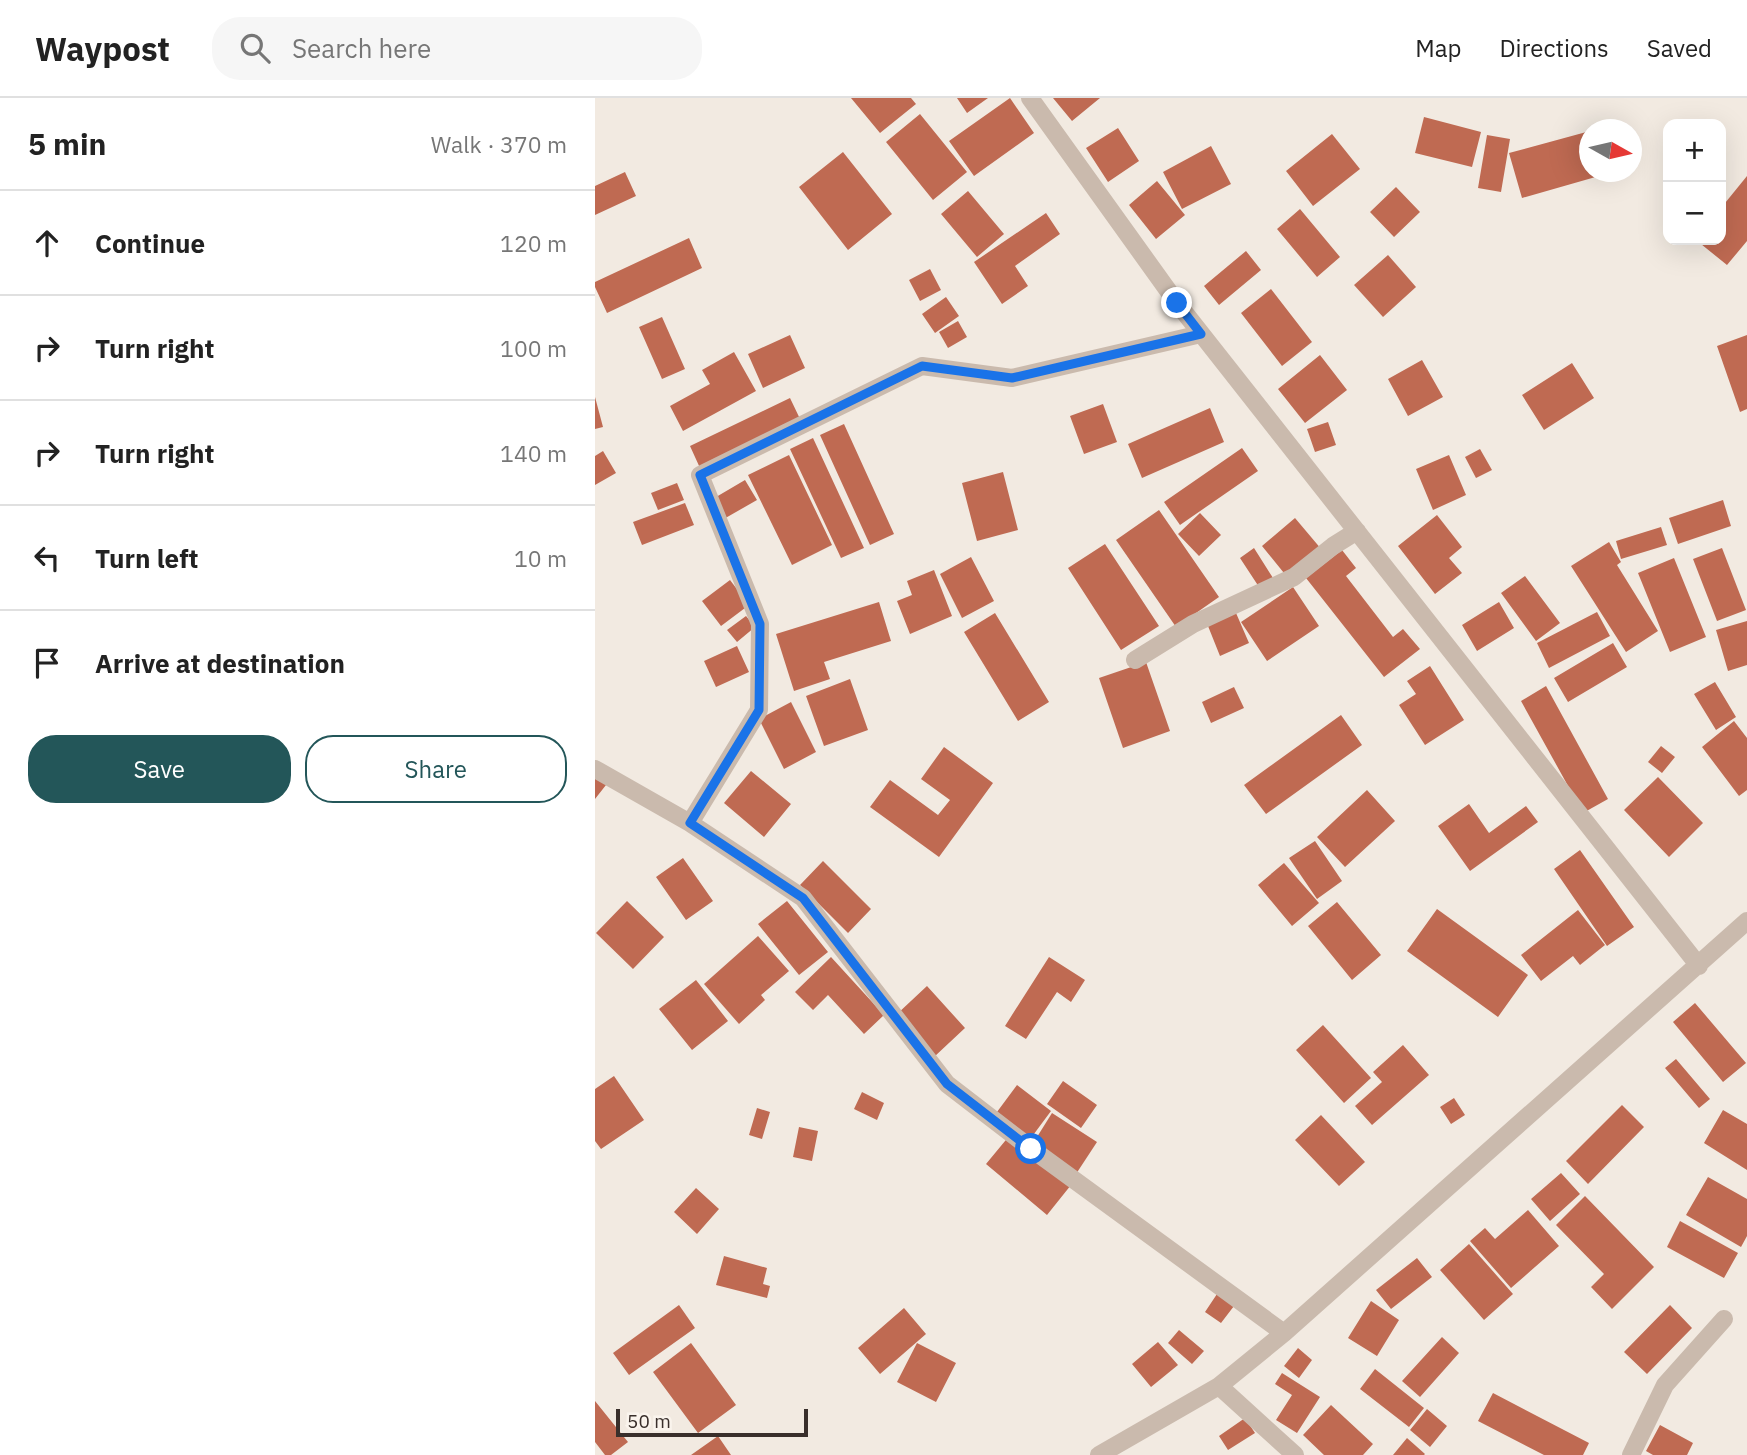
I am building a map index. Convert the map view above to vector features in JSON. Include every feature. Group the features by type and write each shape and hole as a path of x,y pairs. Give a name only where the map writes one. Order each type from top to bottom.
{"street":[{"path":"1030,98 1201,334 1699,965"},
{"path":"690,823 759,710 760,624 700,475 922,366 1012,378 1201,334"},
{"path":"1135,660 1193,624 1294,577 1357,531"},
{"path":"595,769 690,823 803,898 947,1084 1285,1333"},
{"path":"1099,1455 1219,1386 1285,1333 1747,921"},
{"path":"1631,1455 1665,1385 1724,1319"},
{"path":"1219,1386 1295,1455"}],"building":[{"path":"851,98 911,98 916,104 880,133"},
{"path":"957,98 988,98 967,113"},
{"path":"1010,98 1034,133 974,176 949,141"},
{"path":"1053,98 1100,98 1072,121"},
{"path":"920,114 967,172 933,200 886,142"},
{"path":"1424,117 1481,132 1472,167 1415,153"},
{"path":"1118,128 1139,161 1108,182 1086,148"},
{"path":"1332,134 1360,169 1313,206 1286,171"},
{"path":"1579,134 1579,182 1522,198 1509,153"},
{"path":"1487,135 1510,139 1501,192 1478,188"},
{"path":"1211,146 1231,184 1182,209 1163,172"},
{"path":"843,152 892,214 848,250 799,187"},
{"path":"625,172 636,196 595,215 595,186"},
{"path":"1747,176 1747,241 1727,265 1702,245 1726,245 1726,202"},
{"path":"1157,181 1185,215 1156,239 1129,205"},
{"path":"1396,187 1420,212 1394,237 1370,212"},
{"path":"968,191 1004,234 977,257 941,214"},
{"path":"1300,209 1340,257 1317,277 1277,229"},
{"path":"1046,213 1060,234 1015,266 1028,286 1002,304 974,262"},
{"path":"689,238 702,268 607,313 595,282"},
{"path":"1246,251 1261,270 1219,305 1204,286"},
{"path":"1388,255 1416,287 1383,317 1354,285"},
{"path":"930,269 941,290 920,301 909,280"},
{"path":"1271,289 1312,342 1282,366 1241,313"},
{"path":"946,297 959,316 935,333 922,314"},
{"path":"662,317 685,369 662,379 639,327"},
{"path":"958,321 967,337 948,348 939,332"},
{"path":"790,335 805,368 763,388 748,354"},
{"path":"1747,335 1747,409 1740,412 1717,346"},
{"path":"734,352 756,391 683,431 670,406 710,384 702,370"},
{"path":"1320,355 1347,390 1305,423 1278,389"},
{"path":"1422,360 1443,397 1408,416 1388,379"},
{"path":"1572,363 1594,398 1544,430 1522,395"},
{"path":"595,397 603,427 595,429"},
{"path":"790,398 801,421 700,468 690,446"},
{"path":"1103,404 1117,442 1084,454 1070,416"},
{"path":"1210,408 1224,442 1142,478 1128,444"},
{"path":"1328,422 1336,445 1315,452 1307,429"},
{"path":"844,424 894,534 870,545 820,435"},
{"path":"813,438 864,548 841,558 790,449"},
{"path":"1242,448 1258,471 1180,525 1164,502"},
{"path":"1480,449 1492,470 1476,478 1465,457"},
{"path":"603,451 616,473 595,485 595,456"},
{"path":"789,455 832,545 792,565 748,475"},
{"path":"1449,455 1466,495 1433,510 1416,469"},
{"path":"1003,472 1018,530 977,541 962,483"},
{"path":"745,480 757,500 722,520 711,500"},
{"path":"677,483 684,500 658,510 651,493"},
{"path":"1723,500 1731,526 1678,544 1669,518"},
{"path":"685,503 694,525 642,545 633,522"},
{"path":"1159,510 1219,597 1176,627 1116,540"},
{"path":"1200,513 1221,535 1199,556 1178,534"},
{"path":"1437,515 1462,547 1449,558 1462,573 1435,594 1398,546"},
{"path":"1295,518 1322,550 1288,578 1262,546"},
{"path":"1661,527 1667,545 1621,559 1616,541"},
{"path":"1609,542 1621,562 1617,565 1658,631 1626,652 1571,566"},
{"path":"1105,544 1159,626 1121,650 1068,568"},
{"path":"1254,548 1273,578 1259,587 1240,558"},
{"path":"1722,548 1746,610 1717,621 1693,559"},
{"path":"1342,550 1356,568 1346,576 1393,637 1403,629 1420,649 1384,677 1306,578"},
{"path":"971,557 994,601 962,618 940,574"},
{"path":"1674,558 1706,637 1670,652 1638,573"},
{"path":"934,570 952,616 910,634 897,601 912,595 907,581"},
{"path":"1525,576 1560,623 1536,641 1501,593"},
{"path":"730,580 749,605 721,626 702,601"},
{"path":"1293,587 1319,626 1267,661 1241,622"},
{"path":"879,602 891,641 824,662 830,679 794,691 776,634"},
{"path":"1499,602 1514,628 1477,651 1462,625"},
{"path":"1597,612 1610,636 1549,668 1537,643"},
{"path":"995,613 1049,702 1018,721 964,632"},
{"path":"1236,613 1249,643 1220,656 1208,626"},
{"path":"746,616 755,627 737,642 727,630"},
{"path":"1747,621 1747,665 1728,671 1716,630"},
{"path":"1613,643 1627,667 1568,702 1554,678"},
{"path":"737,646 749,672 716,687 704,661"},
{"path":"1146,662 1170,731 1123,748 1099,678"},
{"path":"1430,666 1464,720 1425,745 1399,705 1416,694 1407,681"},
{"path":"850,679 868,730 824,746 806,696"},
{"path":"1715,682 1736,717 1716,730 1694,694"},
{"path":"1546,686 1608,799 1583,813 1521,701"},
{"path":"1234,687 1244,708 1211,723 1202,702"},
{"path":"791,702 816,752 784,769 759,719"},
{"path":"1341,715 1362,745 1266,814 1244,785"},
{"path":"1734,721 1747,738 1747,790 1739,796 1702,747"},
{"path":"1661,746 1675,757 1662,773 1648,762"},
{"path":"944,747 993,783 939,857 870,807 890,780 938,815 950,800 921,779"},
{"path":"751,771 791,804 764,837 724,803"},
{"path":"595,776 606,785 595,799"},
{"path":"1658,777 1703,823 1669,857 1624,810"},
{"path":"1367,790 1395,821 1345,867 1317,837"},
{"path":"1469,804 1489,833 1526,806 1538,822 1470,871 1438,826"},
{"path":"1315,841 1342,881 1317,899 1289,858"},
{"path":"1580,850 1634,927 1607,946 1554,869"},
{"path":"683,858 713,901 686,920 656,877"},
{"path":"823,861 871,909 848,933 800,885"},
{"path":"1284,863 1319,903 1292,926 1258,885"},
{"path":"627,901 664,937 633,969 596,933"},
{"path":"787,901 828,952 799,975 758,924"},
{"path":"1337,902 1381,955 1352,980 1308,926"},
{"path":"1437,909 1528,975 1498,1017 1407,951"},
{"path":"1578,910 1605,945 1580,965 1573,956 1541,981 1521,955"},
{"path":"758,936 789,971 761,995 765,1000 739,1024 704,984"},
{"path":"831,957 884,1015 864,1034 828,995 813,1010 795,992"},
{"path":"1049,957 1085,980 1071,1002 1057,992 1026,1039 1005,1026"},
{"path":"696,980 728,1021 692,1050 659,1009"},
{"path":"927,986 965,1028 934,1057 896,1015"},
{"path":"1695,1003 1746,1063 1723,1082 1673,1022"},
{"path":"1323,1025 1371,1078 1344,1103 1296,1050"},
{"path":"1403,1045 1429,1075 1372,1125 1355,1106 1382,1082 1373,1072"},
{"path":"1676,1059 1710,1099 1699,1108 1665,1068"},
{"path":"614,1076 644,1120 601,1149 595,1141 595,1089"},
{"path":"1063,1081 1097,1105 1081,1128 1047,1104"},
{"path":"1017,1085 1051,1111 1028,1142 994,1116"},
{"path":"862,1092 884,1103 877,1120 854,1109"},
{"path":"1454,1098 1465,1115 1451,1124 1440,1107"},
{"path":"1622,1105 1644,1127 1588,1184 1566,1161"},
{"path":"757,1108 770,1112 762,1139 749,1135"},
{"path":"1723,1110 1747,1124 1747,1170 1704,1143"},
{"path":"1052,1113 1097,1142 1076,1174 1032,1145"},
{"path":"1321,1115 1365,1162 1339,1186 1295,1140"},
{"path":"799,1127 818,1131 812,1161 793,1157"},
{"path":"1010,1135 1071,1185 1047,1215 986,1164"},
{"path":"1561,1173 1580,1194 1550,1221 1531,1199"},
{"path":"1708,1177 1747,1199 1747,1236 1741,1247 1686,1215"},
{"path":"696,1188 719,1209 697,1234 674,1212"},
{"path":"1585,1196 1654,1267 1612,1309 1591,1287 1604,1274 1556,1225"},
{"path":"1528,1210 1559,1246 1511,1288 1470,1241 1485,1228 1495,1239"},
{"path":"1680,1221 1738,1253 1724,1278 1667,1247"},
{"path":"1469,1244 1513,1294 1484,1320 1440,1270"},
{"path":"724,1256 767,1268 763,1284 770,1286 767,1298 716,1285"},
{"path":"1417,1258 1432,1277 1391,1309 1376,1290"},
{"path":"1217,1294 1234,1306 1221,1323 1205,1312"},
{"path":"1371,1301 1399,1320 1377,1356 1348,1338"},
{"path":"679,1305 695,1328 629,1375 613,1353"},
{"path":"1670,1305 1692,1328 1647,1374 1624,1352"},
{"path":"904,1308 926,1334 880,1374 858,1348"},
{"path":"1179,1330 1204,1351 1192,1364 1168,1343"},
{"path":"1442,1337 1459,1353 1420,1397 1402,1381"},
{"path":"1158,1342 1178,1365 1151,1387 1132,1364"},
{"path":"691,1343 736,1405 698,1433 653,1372"},
{"path":"917,1343 956,1363 936,1402 897,1382"},
{"path":"1298,1348 1312,1360 1299,1378 1284,1366"},
{"path":"1375,1369 1424,1408 1409,1427 1360,1389"},
{"path":"1282,1373 1320,1397 1297,1433 1276,1420 1292,1395 1275,1384"},
{"path":"1493,1393 1589,1443 1583,1455 1544,1455 1478,1421"},
{"path":"595,1401 628,1442 611,1455 605,1455 595,1442"},
{"path":"1331,1405 1373,1444 1363,1455 1324,1455 1303,1435"},
{"path":"1427,1409 1447,1426 1430,1447 1410,1430"},
{"path":"1245,1418 1255,1433 1228,1450 1219,1436"},
{"path":"1660,1425 1693,1443 1687,1455 1653,1455 1646,1451"},
{"path":"718,1436 731,1455 691,1455"},
{"path":"1407,1438 1425,1454 1393,1455"}],"route":[{"path":"1031,1149 947,1084 803,898 690,823 759,710 760,624 700,475 922,366 1012,378 1201,334 1177,303"}]}
